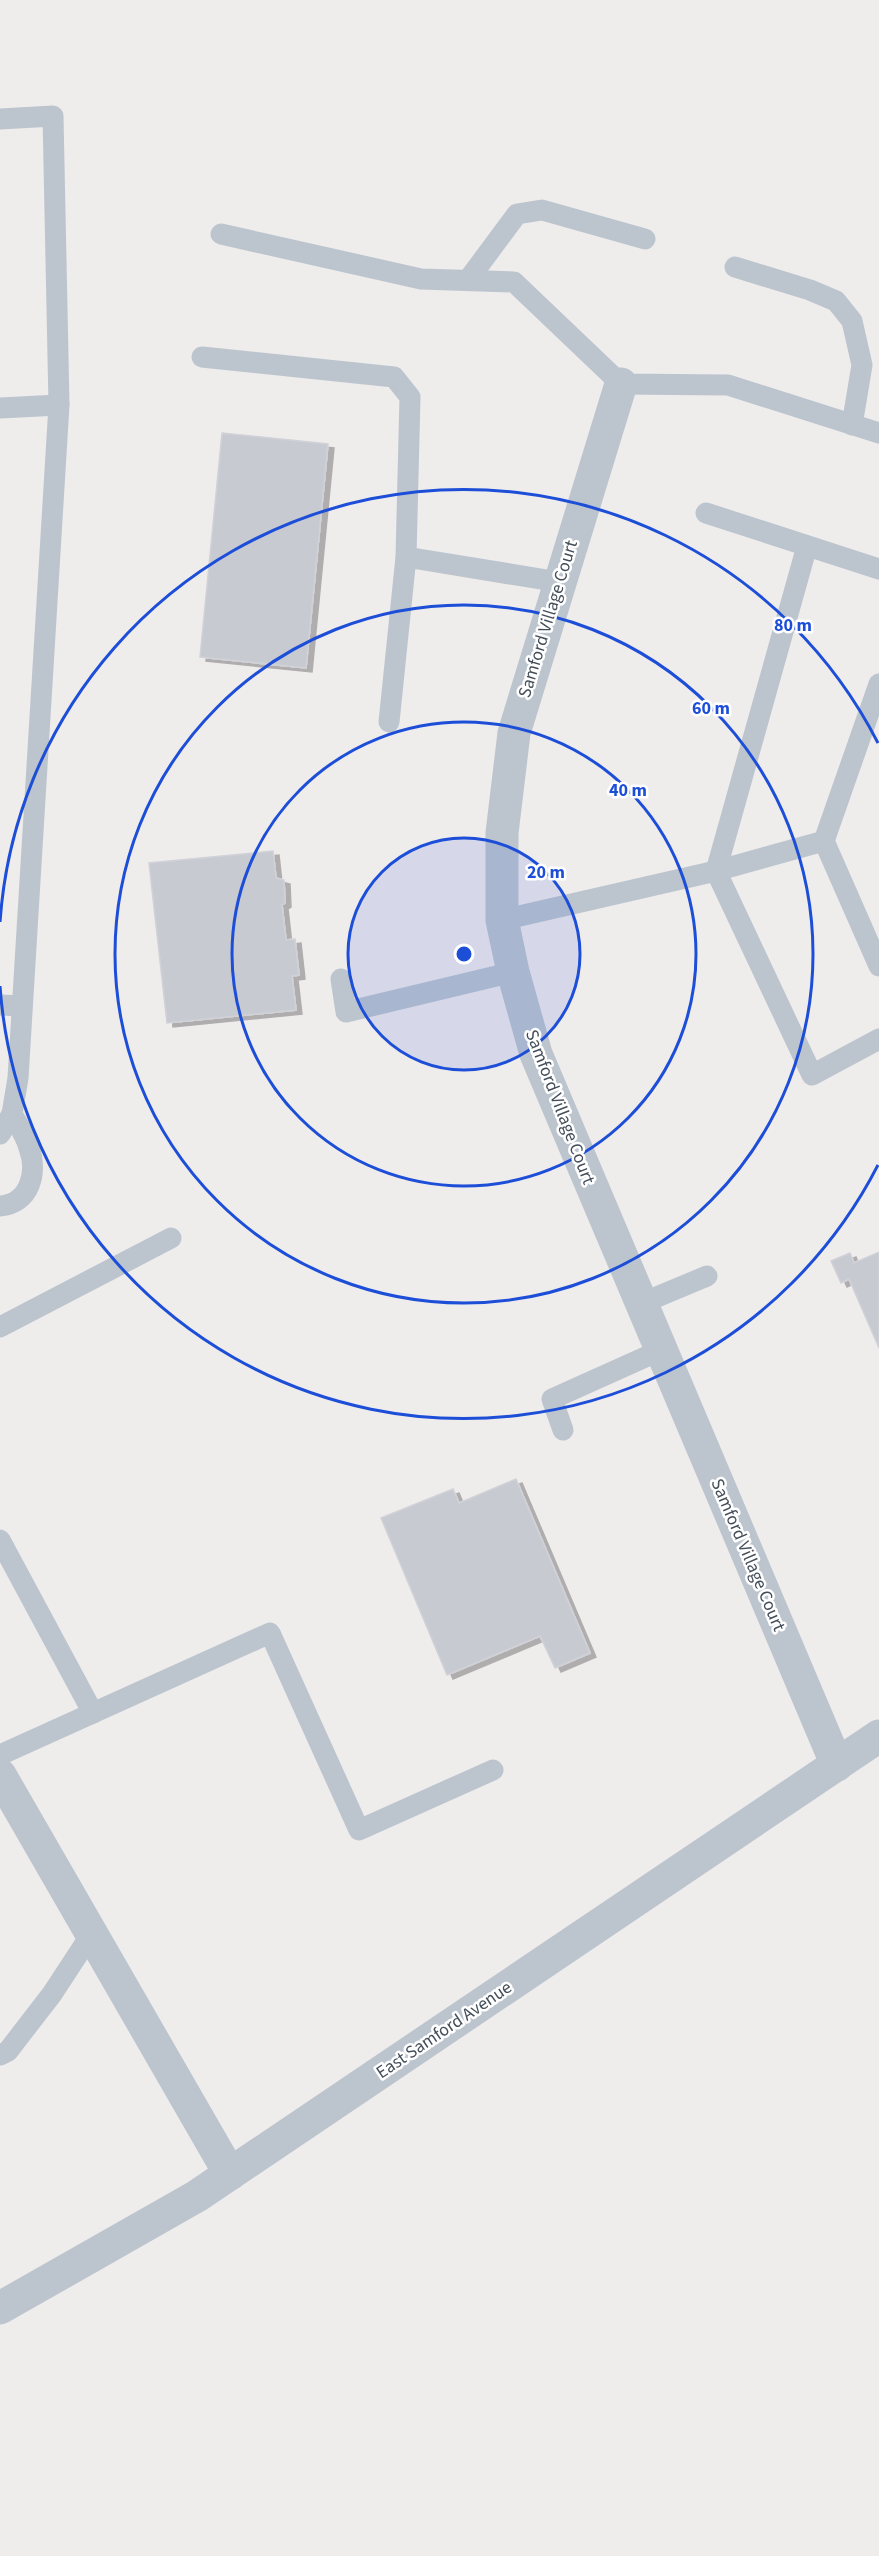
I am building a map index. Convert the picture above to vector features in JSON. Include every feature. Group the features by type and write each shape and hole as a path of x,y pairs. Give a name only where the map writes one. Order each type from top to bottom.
{"street":[{"name":"Samford Village Court","path":"621,384 514,733 502,833 502,920 513,972 536,1053 640,1304 662,1350 837,1765"},
{"name":"East Samford Avenue","path":"0,2308 197,2196 879,1736"},
{"path":"0,1775 90,1936 230,2174"}],"lane":[{"path":"0,119 53,116 59,405 18,1078 12,1114 0,1134"},
{"path":"468,280 518,214 542,210 645,239"},
{"path":"221,234 421,279 514,282 621,384 728,385 879,433"},
{"path":"735,267 810,290 836,301 852,321 862,365 852,425"},
{"path":"202,357 394,377 410,397 406,557 389,722"},
{"path":"0,408 59,405"},
{"path":"706,513 879,569"},
{"path":"807,546 717,871 812,1076 879,1039"},
{"path":"406,557 559,582"},
{"path":"879,684 825,842 879,966"},
{"path":"502,920 717,871 825,842"},
{"path":"342,980 346,1012 513,972"},
{"path":"0,1005 22,1006"},
{"path":"0,1206 24,1196 30,1184 33,1165 29,1147 12,1114"},
{"path":"0,1327 171,1238"},
{"path":"640,1304 707,1276"},
{"path":"563,1430 552,1399 662,1350"},
{"path":"0,1540 93,1713"},
{"path":"0,1755 270,1633 359,1830 493,1770"},
{"path":"3,2050 52,1994 90,1936"}],"building":[{"path":"222,433 328,444 306,668 200,657"},
{"path":"273,851 276,878 284,880 285,903 282,905 286,940 295,939 299,975 292,976 296,1010 167,1023 149,863"},
{"path":"879,1252 879,1348 849,1279 841,1283 831,1261 850,1253 854,1263"},
{"path":"516,1479 590,1653 555,1668 540,1636 447,1675 381,1518 453,1489 459,1503"}]}
